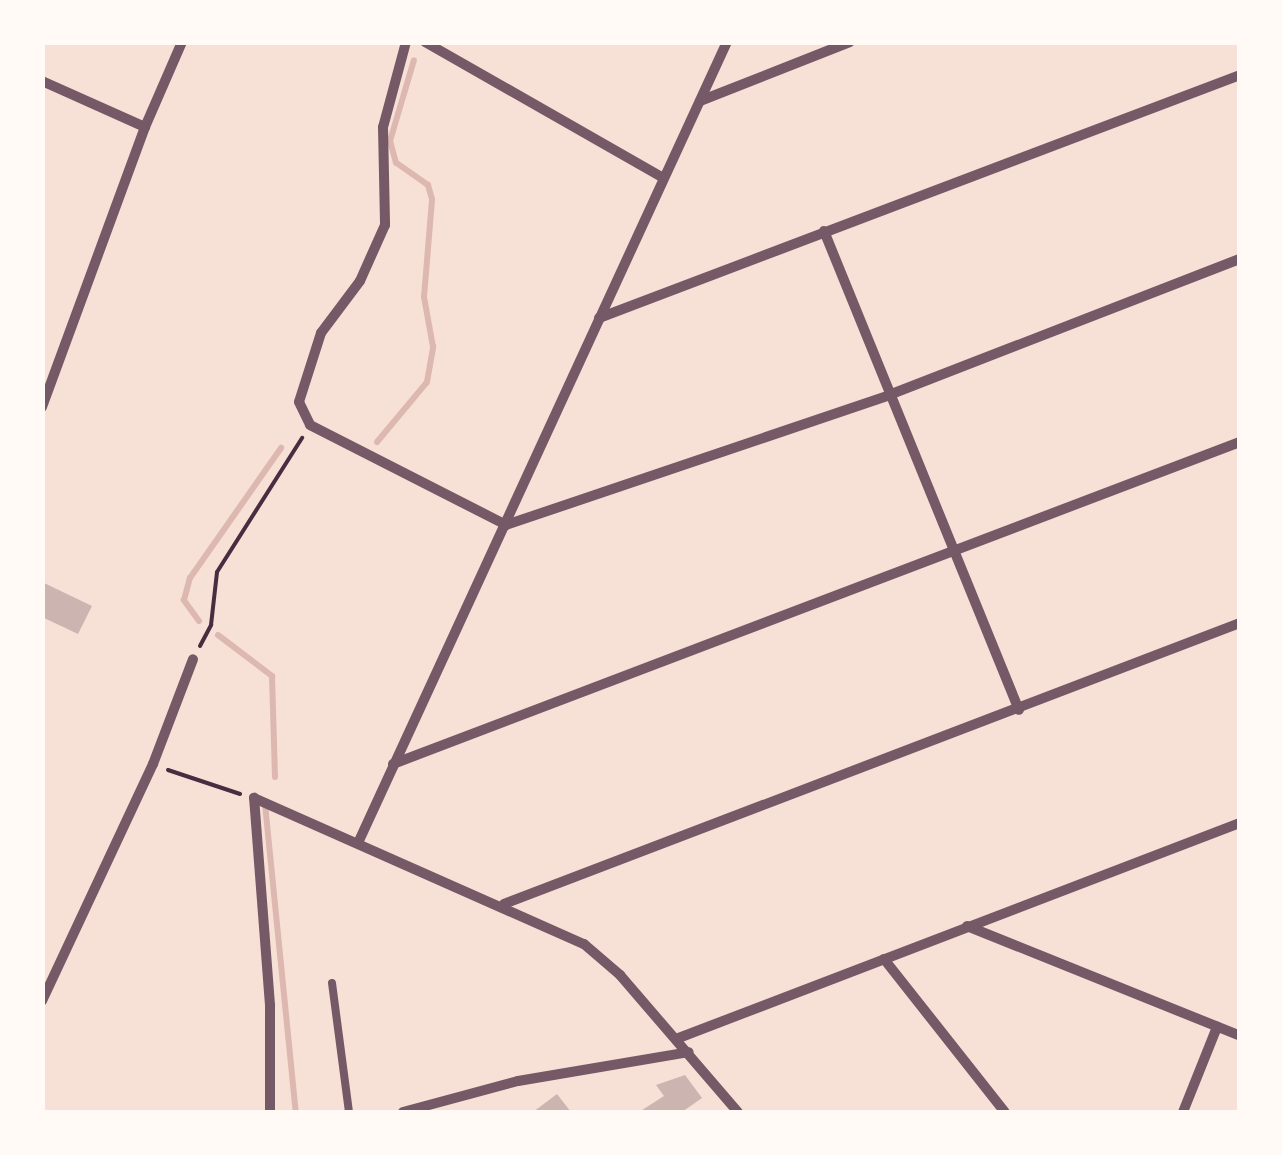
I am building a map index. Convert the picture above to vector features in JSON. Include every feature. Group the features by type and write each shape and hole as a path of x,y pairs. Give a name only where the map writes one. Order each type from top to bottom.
{"street":[{"path":"42,406 144,126 182,42"},
{"path":"406,42 383,127 385,226 360,281 321,333 299,388 310,425 506,525 890,394 1240,260"},
{"path":"425,42 662,176"},
{"path":"358,843 727,42"},
{"path":"699,101 850,42"},
{"path":"599,318 1240,75"},
{"path":"42,81 144,126"},
{"path":"824,232 1019,710"},
{"path":"394,764 1240,442"},
{"path":"504,904 1240,623"},
{"path":"42,1001 153,764 193,659"},
{"path":"270,1112 270,1005 254,798 504,904 584,944 689,1052 738,1112"},
{"path":"676,1039 1240,823"},
{"path":"968,926 1240,1036"},
{"path":"884,959 1004,1112"},
{"path":"1183,1112 1216,1027"},
{"path":"403,1112 518,1081 689,1052"}],"lane":[{"path":"332,983 349,1112"}],"path":[{"path":"193,659 210,625 216,572 310,425"},
{"path":"153,764 254,798"}],"building":[{"path":"42,582 92,606 78,634 42,617"},
{"path":"685,1075 702,1098 682,1112 639,1112 664,1096 656,1085"},
{"path":"557,1094 571,1112 533,1112"}],"waterway":[{"path":"377,442 427,382 433,347 424,297 432,199 428,185 396,163 390,141 414,60"},
{"path":"199,621 184,600 190,578 281,448"},
{"path":"218,635 272,676 275,777"},
{"path":"265,804 296,1112"}]}
